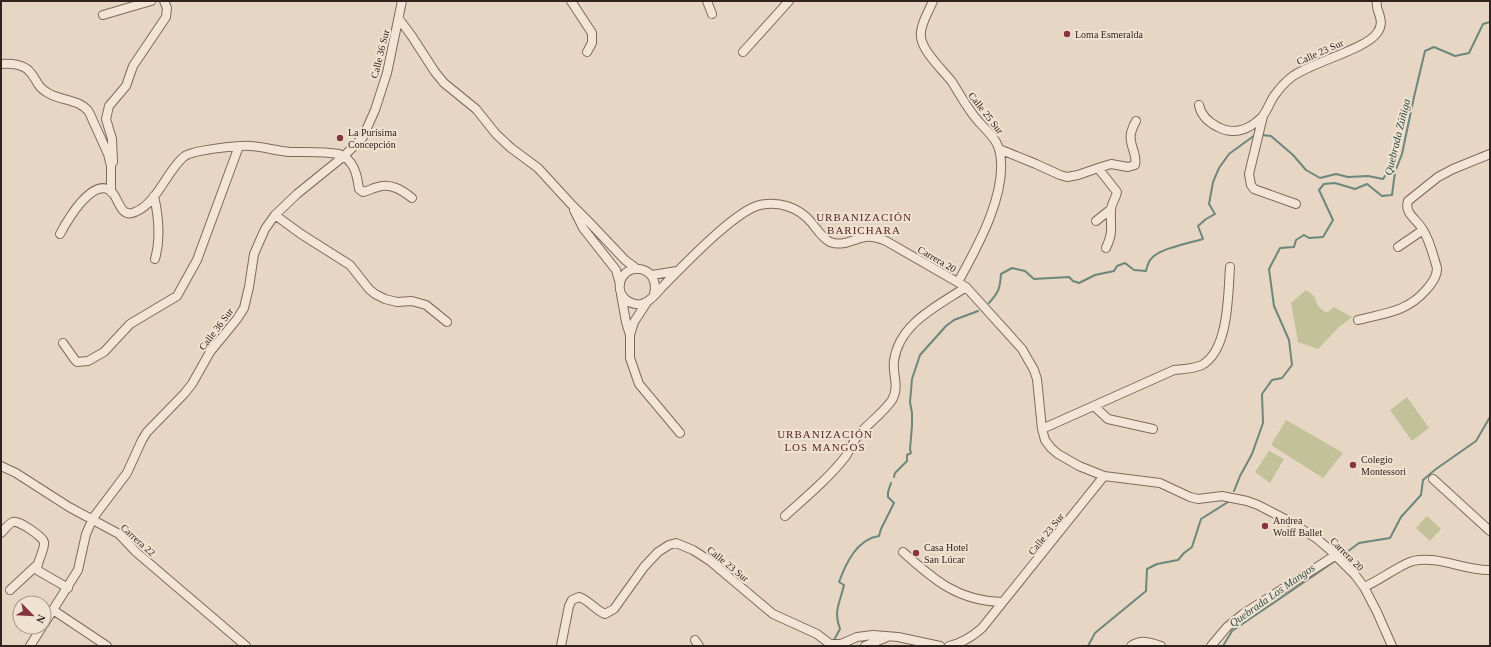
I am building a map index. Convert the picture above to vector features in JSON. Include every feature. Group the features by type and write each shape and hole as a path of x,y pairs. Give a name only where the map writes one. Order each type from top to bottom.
{"street":[{"path":"103,15 151,1"},
{"path":"111,166 113,161 112,139 106,119 109,106 126,86 133,66 166,17 167,8 164,1"},
{"name":"Calle 36 Sur","path":"52,613 78,570 86,534 93,518 127,473 147,432 192,384 210,352 244,308 251,268 259,240 265,229 275,215 297,194 344,156 363,137 369,125 387,72 402,1"},
{"path":"571,1 592,33 592,43 587,52"},
{"path":"707,1 712,14"},
{"path":"743,52 789,1"},
{"name":"Calle 25 Sur","path":"933,1 926,14 920,32 921,40 927,51 952,82 967,107 992,137 999,149 999,184 994,204 979,244 958,282"},
{"name":"Calle 23 Sur","path":"1199,105 1200,111 1206,119 1226,131 1232,132 1242,130 1251,126 1263,116 1274,95 1292,76 1319,62 1350,50 1370,40 1378,33 1381,19 1376,4 1377,1"},
{"path":"399,19 444,83 476,109 496,134 511,148 538,168 625,260 637,269"},
{"path":"1,64 11,64 25,68 30,72 38,87 50,94 85,106 108,154 111,166 112,192 122,210 130,214 142,208 154,196 186,155 210,149 239,146 254,146 290,152 332,153 344,156 357,174 359,190 363,192 369,191 376,187 387,185 403,191 412,198"},
{"path":"1263,116 1249,174 1251,185 1254,189 1296,204"},
{"path":"999,149 1067,177 1078,176 1111,164 1128,167 1135,165 1136,160 1130,134 1136,121"},
{"path":"63,343 77,362 88,361 104,352 130,324 177,296 197,260 239,146"},
{"path":"1358,320 1406,308 1422,295 1435,280 1437,268 1423,230 1408,212 1406,207 1408,201 1438,177 1453,169 1490,154"},
{"path":"1098,168 1117,190 1117,194 1111,209 1111,236 1106,248"},
{"path":"60,234 74,211 86,197 100,189 106,188 112,192"},
{"path":"154,196 159,217 159,247 155,259"},
{"path":"571,204 583,228 616,270 630,335 630,358 639,384 680,433"},
{"name":"Carrera 20","path":"654,294 733,220 746,210 759,205 774,204 786,206 799,211 810,221 822,236 830,242 842,244 865,237 879,238 966,287 1022,349 1030,361 1037,379 1042,429 1045,440 1058,454 1083,468 1104,476 1160,483 1190,497 1198,499 1222,496 1247,501 1258,505 1302,529 1316,538 1336,555 1355,575 1364,587 1392,646"},
{"path":"1096,221 1111,209"},
{"path":"275,215 301,234 350,265 369,289 375,294 385,299 397,302 412,301 426,305 447,322"},
{"path":"1398,246 1423,230"},
{"path":"1042,429 1174,370 1196,368 1210,358 1223,335 1230,267"},
{"path":"620,284 626,273 637,269 642,269 652,275 655,281 656,288 654,294 634,322 630,335"},
{"path":"652,275 677,271"},
{"path":"785,516 817,488 846,455 858,436 892,400 896,389 896,379 893,366 894,360 899,343 905,333 918,320 966,287"},
{"path":"621,294 632,304 640,305 647,302"},
{"path":"1094,406 1108,419 1152,429"},
{"name":"Carrera 22","path":"2,467 69,507 93,518 119,534 136,552 246,646"},
{"name":"Calle 23 Sur","path":"949,646 960,644 982,628 1104,476"},
{"path":"1433,479 1490,532"},
{"path":"1,533 12,522 26,526 43,540 44,544 37,565 37,570 68,588"},
{"name":"Calle 23 Sur","path":"561,646 568,606 572,600 579,597 585,599 597,610 605,614 614,610 644,567 658,552 669,545 676,543 693,550 710,561 773,614 817,634 830,644 841,644 863,636 873,635 892,636 940,646"},
{"path":"903,552 934,579 960,595 980,600 1002,602"},
{"path":"1210,646 1227,627 1243,614 1336,555"},
{"path":"1364,587 1376,582 1413,561 1434,561 1468,568 1490,570"},
{"path":"10,590 37,565"},
{"path":"54,610 107,646"},
{"path":"30,646 37,635"},
{"path":"865,646 892,636"},
{"path":"1131,646 1139,642 1147,642 1161,646"}],"shaded area":[{"path":"1306,290 1314,296 1318,306 1326,313 1334,307 1352,317 1339,327 1318,349 1298,342 1291,303"},
{"path":"1407,397 1429,428 1412,441 1390,410"},
{"path":"1286,420 1343,453 1323,478 1271,445"},
{"path":"1269,451 1284,459 1270,483 1255,472"},
{"path":"1427,516 1441,529 1430,541 1416,528"}],"waterway":[{"name":"Quebrada Zúñiga","path":"1234,491 1252,454 1263,423 1262,394 1272,380 1282,378 1292,365 1289,340 1274,306 1269,269 1280,248 1294,247 1296,240 1304,235 1309,238 1323,237 1333,220 1319,190 1324,184 1335,183 1355,189 1367,184 1382,196 1392,195 1395,172 1402,154 1425,51 1434,47 1455,56 1469,53 1483,24 1490,22"},
{"path":"989,303 998,290 1001,274 1012,268 1025,271 1034,279 1069,277 1073,281 1079,283 1095,275 1114,271 1117,266 1125,263 1134,270 1146,271 1150,260 1160,252 1203,239 1198,226 1215,214 1209,204 1213,182 1219,168 1229,154 1255,135"},
{"path":"1262,135 1271,136 1293,155 1306,170 1320,178 1336,174 1348,177 1368,176 1383,179 1389,170 1395,172"},
{"path":"894,477 895,473 907,461 907,455 911,453 912,413 910,402 912,379 920,355 946,326 954,320 978,311"},
{"name":"Quebrada Los Mangos","path":"1343,555 1359,543 1390,538 1401,517 1421,495 1423,480 1476,441 1490,417"},
{"path":"834,640 840,629 837,612 844,585 839,582 853,553 864,542 879,536 894,503 888,497 891,483"},
{"name":"Quebrada Zúñiga","path":"1088,646 1095,633 1146,591 1147,569 1157,564 1178,560 1192,547 1201,519 1228,502"},
{"name":"Quebrada Los Mangos","path":"1223,646 1232,631 1335,561"}],"place":[{"name":"Loma Esmeralda","path":"1067,34"},
{"name":"La Purísima Concepción","path":"340,138"},
{"name":"Colegio Montessori","path":"1353,465"},
{"name":"Andrea Wolff Ballet","path":"1265,526"},
{"name":"Casa Hotel San Lúcar","path":"916,553"}],"district":[{"name":"URBANIZACIÓN BARICHARA","path":"864,223"},
{"name":"URBANIZACIÓN LOS MANGOS","path":"825,440"}]}
